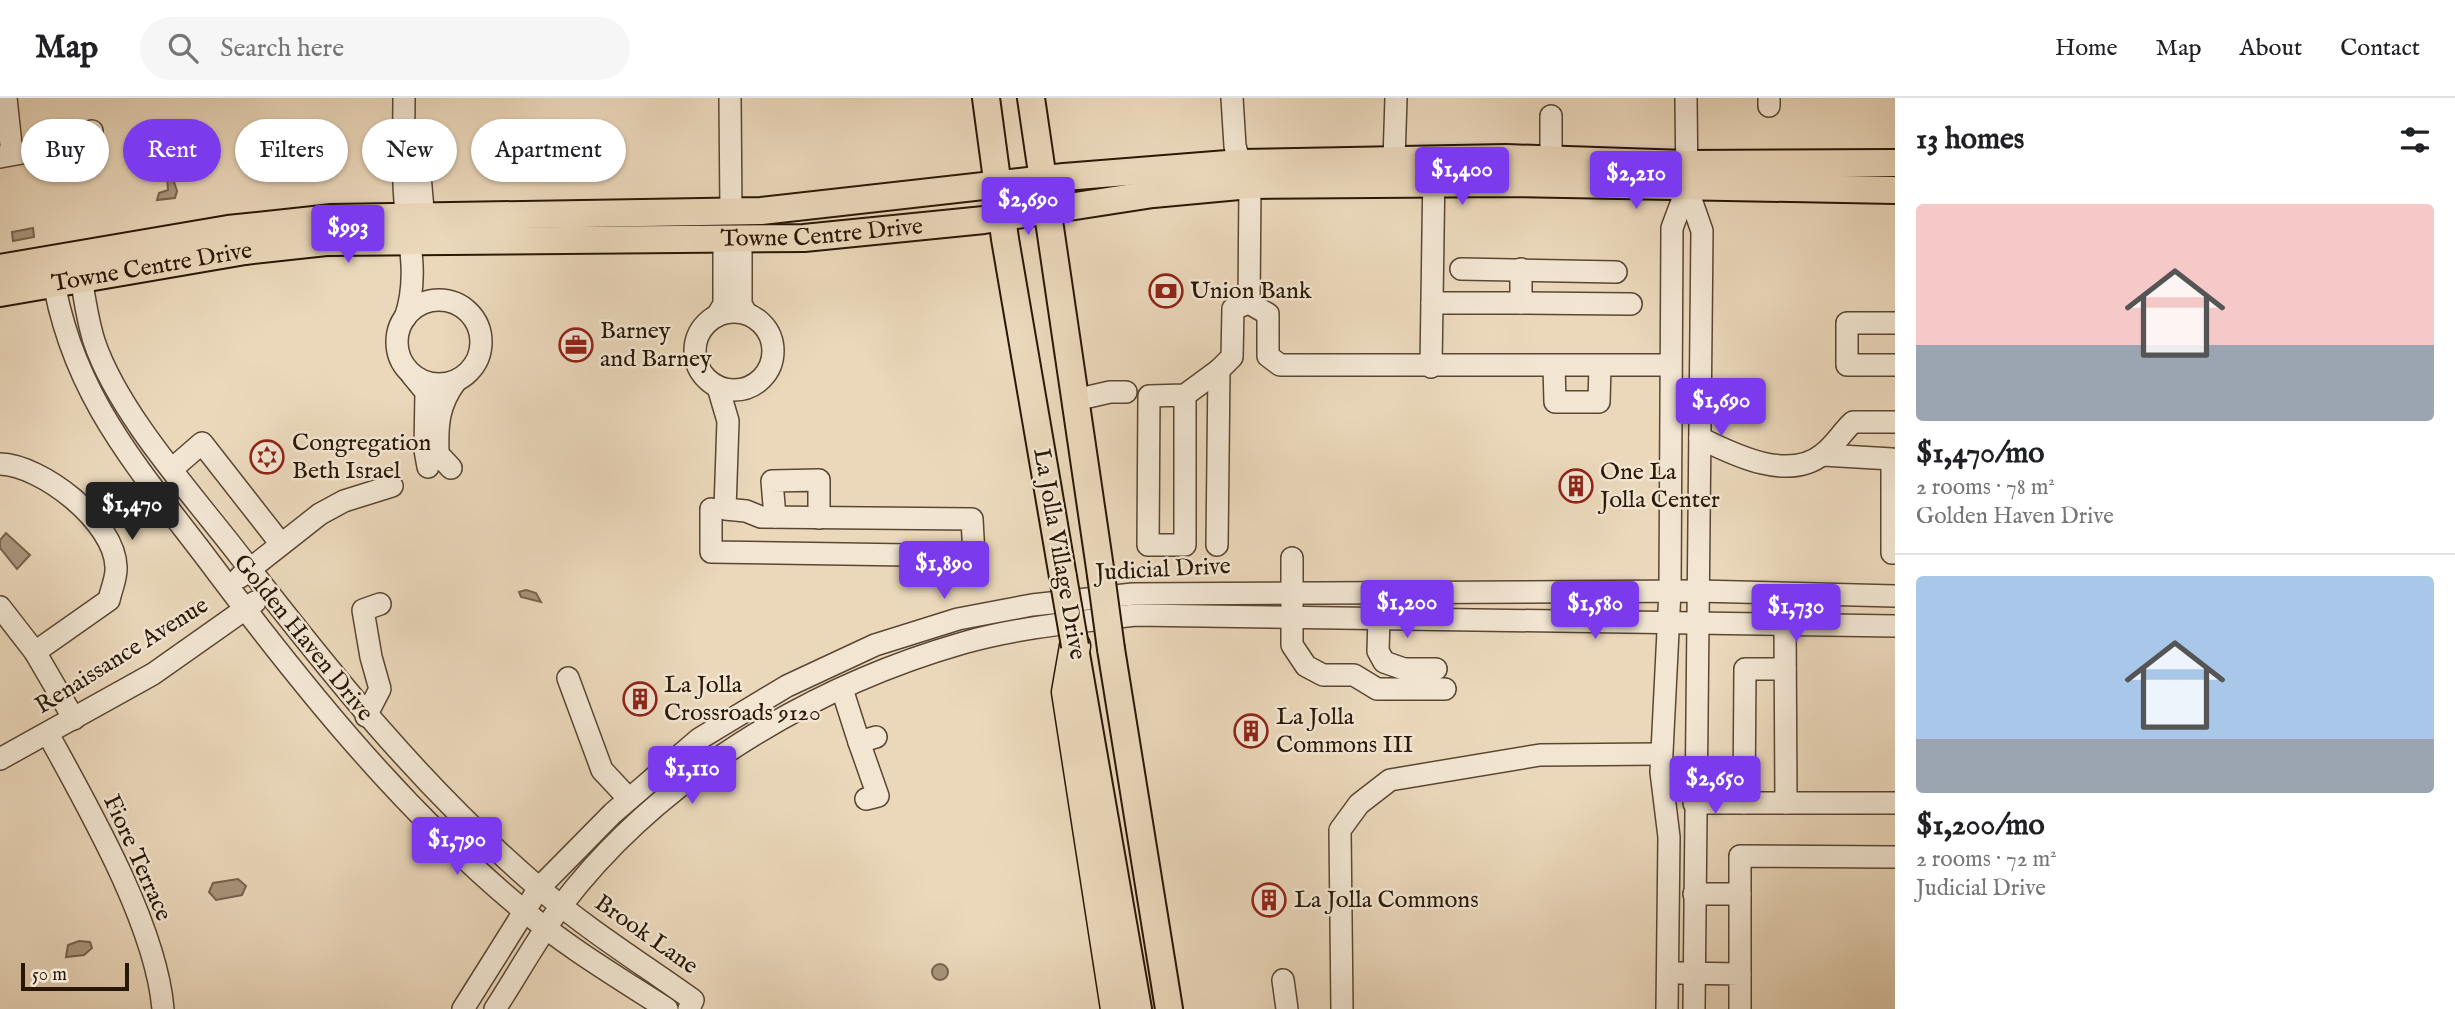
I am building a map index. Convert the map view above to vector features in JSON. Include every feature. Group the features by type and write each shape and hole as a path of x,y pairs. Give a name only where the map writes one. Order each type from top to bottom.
{"highway":[{"path":"1075,646 1067,692 1116,1009"}],"main road":[{"name":"La Jolla Village Drive","path":"986,98 1002,217 1138,1009"},
{"name":"La Jolla Village Drive","path":"1031,98 1111,649 1169,1009"},
{"name":"Towne Centre Drive","path":"0,268 52,271 79,267 279,222 332,218 417,230 732,239 803,238 1046,211 1201,188 1245,174 1394,160 1434,171 1551,159 1686,176 1895,163"},
{"name":"Towne Centre Drive","path":"417,230 731,212 998,187 1042,180 1245,174 1434,171 1686,176 1895,190"},
{"path":"732,239 744,228 825,218 867,200"},
{"name":"Towne Centre Drive","path":"0,293 52,271"}],"street":[{"path":"5,98 6,156"},
{"path":"404,98 405,200 417,230 427,286 443,300 466,309 479,329 480,354 475,365 456,381 444,396 437,421 438,454 451,468"},
{"path":"416,98 417,230 413,291 397,338 398,349 407,368 426,393 425,450 428,467"},
{"path":"730,98 731,212"},
{"path":"1233,98 1235,146 1245,174 1249,303"},
{"path":"1394,160 1396,98"},
{"path":"1667,1009 1669,837 1661,754 1670,592 1672,228 1686,176 1686,98"},
{"path":"1551,117 1551,159"},
{"path":"1431,367 1434,171"},
{"path":"1686,176 1702,231 1694,803 1694,1009"},
{"path":"728,509 761,517 972,519 974,556 711,552 728,509 739,495 741,409 756,384 769,370 773,355 771,337 764,326 746,313 741,304 732,239"},
{"path":"717,316 724,304 732,239"},
{"name":"Golden Haven Drive","path":"79,267 95,344 124,401 172,469 366,716 467,824 561,906"},
{"path":"1461,269 1616,272"},
{"path":"1521,269 1521,303"},
{"name":"Golden Haven Drive","path":"52,271 64,330 103,419 245,610 311,694 380,774 523,910 546,928"},
{"path":"405,318 418,306 443,300"},
{"path":"1249,303 1268,314 1268,356 1280,365 1670,365"},
{"path":"1185,395 1185,545 1148,545 1149,396 1185,395 1232,358 1233,309 1249,303"},
{"path":"1432,303 1631,304"},
{"path":"746,313 733,311 717,316 702,327 694,354 702,374 718,387 732,390 756,384"},
{"path":"1895,323 1847,323 1847,365 1895,365"},
{"path":"1554,366 1555,402 1599,401 1600,366"},
{"path":"407,368 414,376 435,384 456,381"},
{"path":"1217,545 1219,370"},
{"path":"718,387 728,421 728,509"},
{"path":"1075,400 1110,392 1126,392"},
{"path":"1823,455 1853,422 1895,422"},
{"path":"1700,438 1754,461 1771,464 1795,466 1823,455 1892,459 1892,553 1895,553"},
{"path":"172,469 202,443 281,544"},
{"path":"0,464 12,464 29,472 72,499 94,519 110,541 117,568 109,600 34,652"},
{"path":"775,517 772,481 819,480 819,518"},
{"path":"228,587 320,514 344,501 392,486"},
{"path":"1292,558 1292,645 1307,666 1323,675 1354,675 1377,689 1445,690"},
{"name":"Judicial Drive","path":"463,1009 539,888 629,799 699,739 786,686 875,645 958,618 1032,605 1133,594 1698,591 1895,596"},
{"name":"Renaissance Avenue","path":"0,759 153,674 269,593"},
{"path":"366,716 380,689 363,610 380,604"},
{"path":"0,607 34,652 74,719"},
{"name":"Judicial Drive","path":"495,1009 561,906 631,831 714,760 798,709 879,672 963,643 1035,627 1136,615 1895,626"},
{"path":"1379,618 1378,651 1384,662 1404,669 1436,669"},
{"path":"1785,623 1786,803"},
{"path":"1744,803 1745,669 1785,669"},
{"path":"568,678 602,770 629,799"},
{"path":"842,689 868,739 878,796 866,799"},
{"name":"Fiore Terrace","path":"48,734 118,868 149,948 163,1009"},
{"path":"1342,1009 1340,830 1359,804 1390,780 1540,755 1661,754"},
{"path":"1694,803 1895,803"},
{"path":"1740,1009 1740,856 1895,857"},
{"path":"1694,894 1740,894"},
{"name":"Brook Lane","path":"561,906 693,1000 689,1009"},
{"name":"Brook Lane","path":"546,928 667,1009"},
{"path":"1667,974 1740,974"},
{"path":"1283,980 1287,1009"}],"shaded area":[{"path":"167,182 174,182 177,191 175,198 157,200 159,193 168,190"},
{"path":"33,228 34,237 13,241 12,232"},
{"path":"6,533 30,555 17,569 0,548 0,540"},
{"path":"526,590 536,593 541,602 521,597 519,592"},
{"path":"238,879 246,886 242,895 216,900 209,892 213,883"},
{"path":"79,941 90,942 92,948 84,955 66,957 68,945"},
{"path":"940,964 946,966 946,978 940,980 934,978 932,972 934,966"}],"place":[{"name":"Union Bank","path":"1166,291"},
{"name":"Barney and Barney","path":"576,345"},
{"name":"Congregation Beth Israel","path":"267,457"},
{"name":"One La Jolla Center","path":"1576,486"},
{"name":"La Jolla Crossroads 9120","path":"640,699"},
{"name":"La Jolla Commons III","path":"1251,731"},
{"name":"La Jolla Commons","path":"1269,900"}]}
